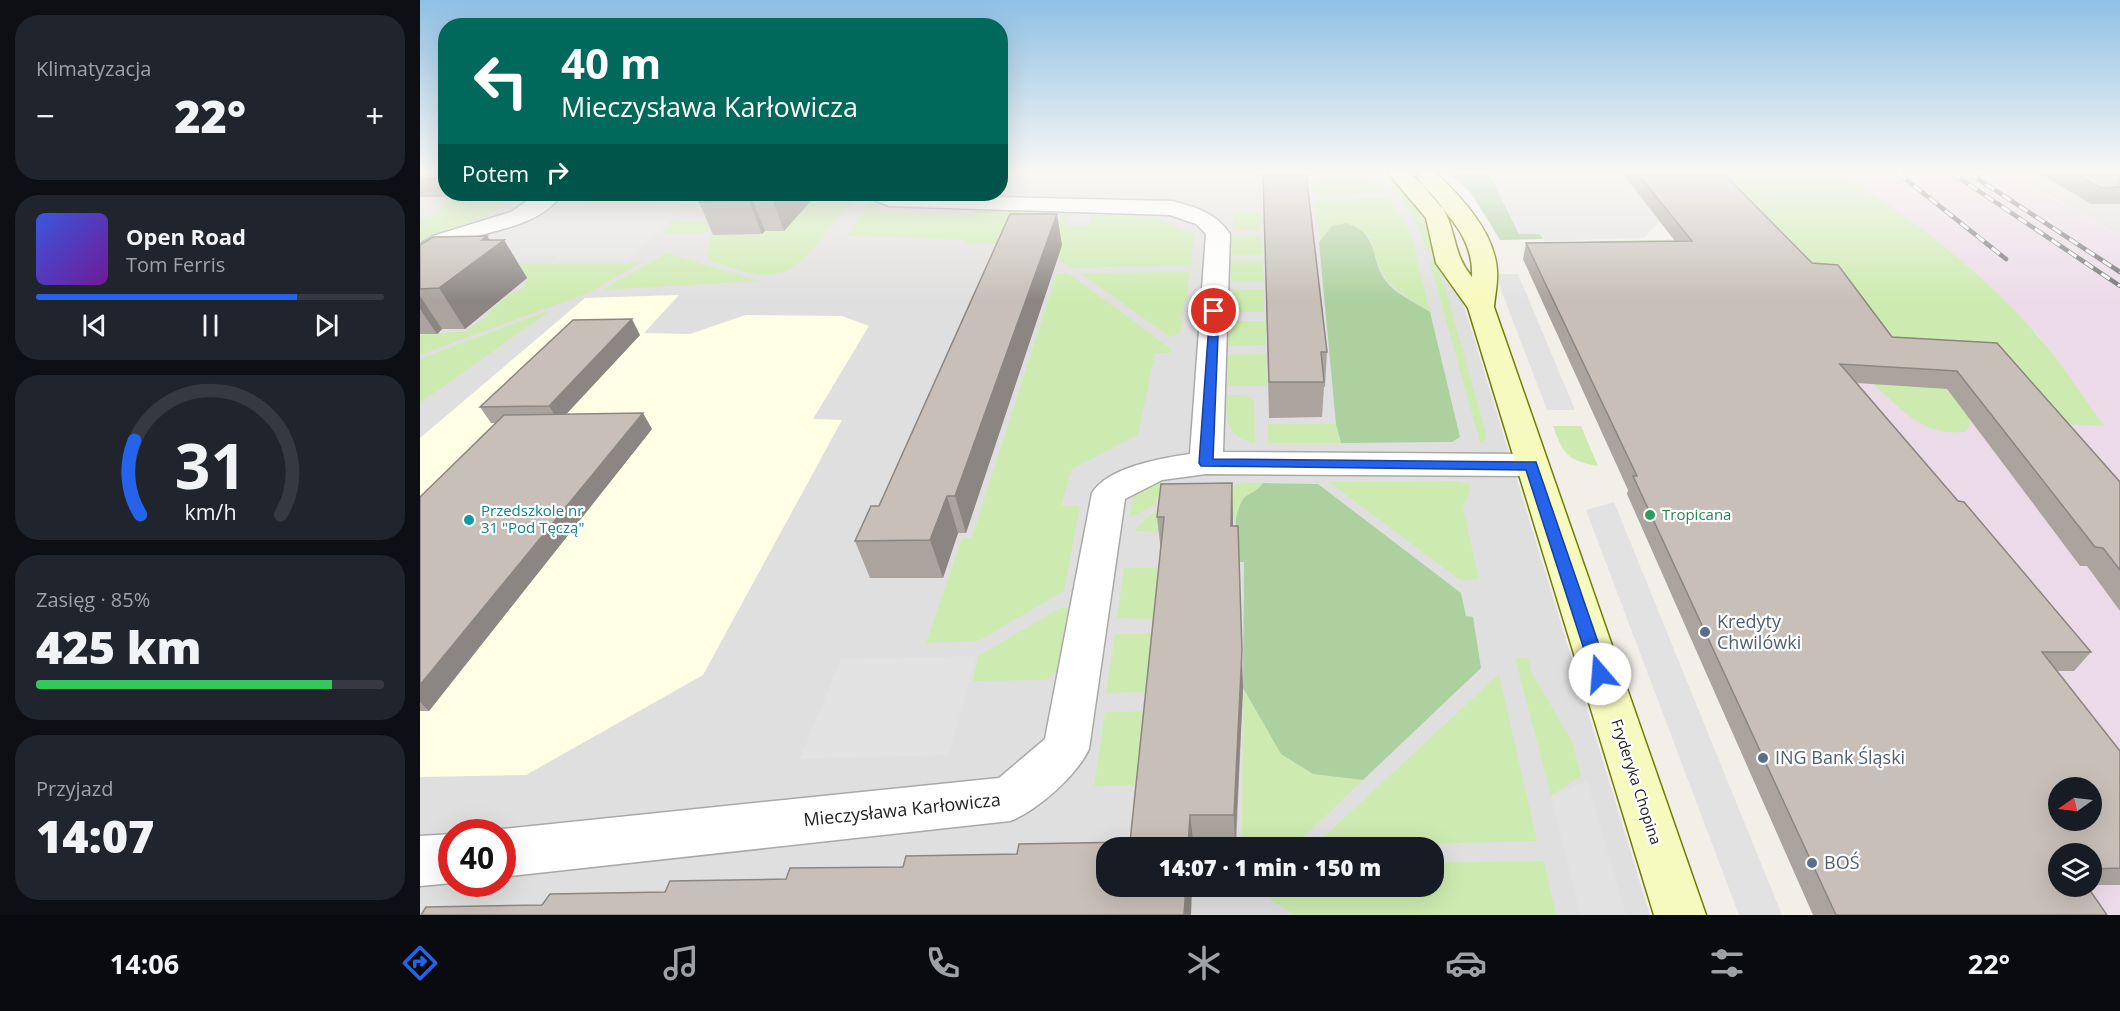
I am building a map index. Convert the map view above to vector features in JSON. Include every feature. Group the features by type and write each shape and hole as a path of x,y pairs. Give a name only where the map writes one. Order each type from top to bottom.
{"street":[{"path":"420,255 441,241 521,216"},
{"path":"1194,216 1215,228 1218,234 1206,463"},
{"name":"Fryderyka Chopina","path":"1435,216 1448,263 1481,307 1680,915"},
{"name":"Fryderyka Chopina","path":"1463,216 1482,256 1484,279 1481,307"},
{"name":"Mieczysława Karłowicza","path":"516,852 1010,799 1066,749 1109,493 1154,470 1206,463 1531,465"},
{"path":"420,861 438,859"}],"shaded area":[{"path":"420,216 1425,216 1465,309 1650,915 420,915"},
{"path":"537,216 676,216 628,260 553,260 558,256 461,256 498,229 530,221"},
{"path":"1510,216 1656,216 1660,221 1644,238 1544,241 1540,234 1519,234"},
{"path":"1898,216 2084,216 2120,236 2120,915 2016,915 1630,260 2103,426 2037,334"},
{"path":"2084,216 2120,216 2120,236"},
{"path":"1495,274 1518,274 1575,410 1547,410"},
{"path":"679,295 644,333 690,334 746,315 842,316 869,326 813,419 842,420 703,675 526,775 420,777 420,438 585,298"},
{"path":"1614,502 1782,915 1739,915 1586,510"},
{"path":"976,656 949,755 800,759 841,659"},
{"path":"1587,781 1626,915 1581,915 1551,796"}],"green space":[{"path":"428,216 487,216 452,229 420,245 420,221"},
{"path":"797,216 841,216 807,256 791,269 779,274 758,275 707,260 711,235 761,235 765,231 784,231"},
{"path":"862,216 1050,216 1041,244 965,243 966,240 847,236"},
{"path":"1062,216 1069,216 1063,217 1062,221 1068,221 1067,226 1089,226 1093,216 1154,217 1194,235 1191,265 1071,268 1050,254"},
{"path":"1233,216 1261,216 1262,230 1233,230"},
{"path":"1316,216 1400,216 1411,234 1430,312 1397,290 1383,274 1370,236 1326,231 1319,242"},
{"path":"1411,216 1420,216 1436,252 1427,251"},
{"path":"1485,216 1510,216 1519,234 1540,234 1543,239 1500,240"},
{"path":"1711,216 1904,216 1949,250 2016,312 2045,345 2104,426 2040,423 1923,357 1969,418 1970,426 1965,432 1936,430 1904,412 1872,384 1595,251 1590,241 1715,239"},
{"path":"670,221 717,221 703,234 661,234 672,224"},
{"path":"1346,223 1358,228 1366,235 1378,267 1390,286 1430,312 1460,437 1452,442 1341,443 1336,424 1319,242 1332,226"},
{"path":"1232,236 1262,236 1263,255 1232,255"},
{"path":"667,253 760,281 602,290"},
{"path":"1433,259 1437,259 1486,433 1486,438 1480,443 1430,263"},
{"path":"646,260 591,292 420,355 420,335 466,331 490,315 486,314 512,293 527,285 523,284 530,278 509,277 487,264 626,264"},
{"path":"1231,261 1263,261 1264,281 1231,281"},
{"path":"1189,272 1187,300 1184,302 1180,334 1170,337 1080,273"},
{"path":"1057,273 1068,273 1171,349 1171,353 1155,353 1138,435 1072,469 1061,506 1080,506 1064,591 978,641 926,643 962,538 972,537"},
{"path":"1230,289 1264,289 1264,312 1229,312"},
{"path":"551,310 420,403 420,359"},
{"path":"1229,321 1265,321 1266,345 1228,346"},
{"path":"1266,354 1267,386 1227,386 1228,355"},
{"path":"1227,395 1246,395 1254,401 1255,443 1238,436 1229,426 1226,412"},
{"path":"1268,424 1336,424 1341,443 1268,443"},
{"path":"1553,426 1581,426 1598,466 1580,462 1568,455"},
{"path":"1165,480 1155,505 1129,518 1134,494"},
{"path":"1458,481 1469,484 1470,490 1463,508 1479,579 1460,580 1329,482"},
{"path":"1244,483 1263,483 1258,490 1243,499 1235,519 1162,519 1160,532 1135,531 1156,511 1170,504"},
{"path":"1263,483 1318,484 1461,593 1466,616 1473,617 1481,668 1363,780 1313,774 1281,754 1243,688 1244,562 1235,562 1235,523 1244,498"},
{"path":"1124,568 1165,568 1159,619 1117,618"},
{"path":"1076,607 1066,665 1046,680 973,681 978,656 1060,608"},
{"path":"1158,633 1152,692 1106,693 1115,634"},
{"path":"1515,658 1528,658 1531,672 1572,741 1581,776 1551,796"},
{"path":"1499,674 1537,841 1444,843 1444,837 1324,837"},
{"path":"1243,688 1281,754 1313,774 1363,780 1303,837 1242,837"},
{"path":"1150,711 1144,785 1094,786 1105,712"},
{"path":"1544,861 1556,915 1295,915 1269,897 1444,897 1444,863"}],"building":[{"path":"1009,216 1056,216 955,496 947,496 930,540 855,541 871,506 879,506"},
{"path":"1264,216 1311,216 1327,352 1321,352 1324,382 1269,382"},
{"path":"1672,216 1765,216 1812,263 1838,265 1892,337 1997,343 2120,482 2120,570 2103,548 2095,547 1957,371 1840,364 1958,501 1964,502 2091,652 2042,652 2120,751 2120,868 2102,869 2102,843 2048,843 2048,897 2095,897 2107,915 1836,915 1633,476 1637,476 1526,243 1692,241"},
{"path":"487,236 482,240 504,240 439,288 420,289 420,245 433,237"},
{"path":"632,319 549,406 480,407 573,320"},
{"name":"Przedszkole nr 31 \"Pod Tęczą\"","path":"643,413 420,685 420,497 504,415"},
{"path":"1232,483 1231,526 1238,526 1242,650 1234,815 1190,815 1189,837 1131,837 1164,517 1157,517 1161,484"},
{"path":"1096,843 1096,897 1185,897 1184,915 421,915 426,907 542,905 550,894 665,892 670,881 786,879 790,868 903,867 906,856 1017,854 1019,844"}],"railway":[{"path":"1952,216 2006,259"},
{"path":"2015,216 2120,286"},
{"path":"2034,216 2120,272"}],"place":[{"name":"Tropicana","path":"1650,515"},
{"name":"Przedszkole nr 31 \"Pod Tęczą\"","path":"469,520"},
{"name":"Kredyty Chwilówki","path":"1705,632"},
{"name":"ING Bank Śląski","path":"1763,758"},
{"name":"BOŚ","path":"1812,863"}],"route":[{"path":"1214,311 1206,463 1531,465 1600,674"}]}
